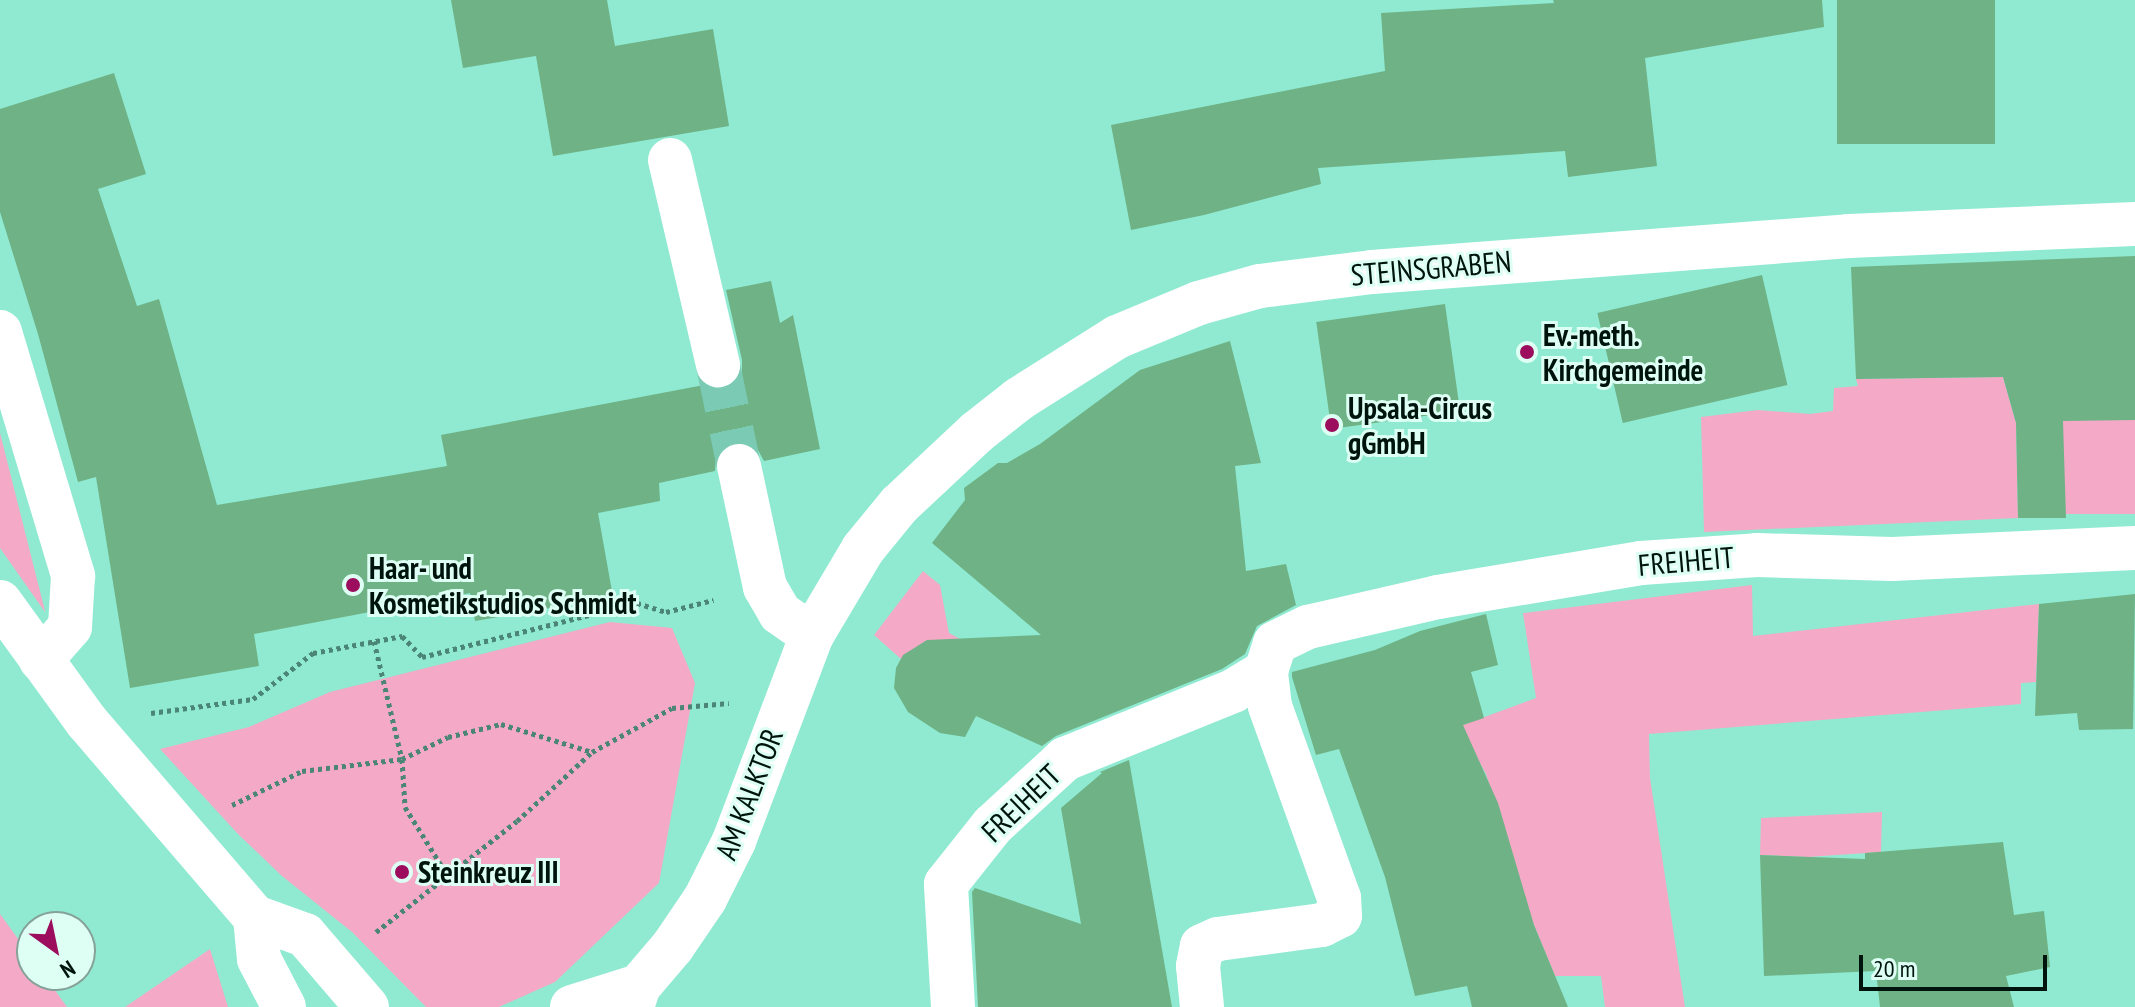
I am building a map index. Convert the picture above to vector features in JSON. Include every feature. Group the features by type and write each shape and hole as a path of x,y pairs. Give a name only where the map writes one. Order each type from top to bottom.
{"street":[{"path":"670,160 718,365"},
{"name":"STEINSGRABEN","path":"836,590 899,505 998,416 1117,337 1199,303 1260,286 1387,271 1849,236 2135,224"},
{"path":"0,332 73,576 70,627 41,660"},
{"path":"739,466 765,587 780,613 812,635"},
{"name":"FREIHEIT","path":"953,1007 946,884 993,825 1065,759 1233,691 1266,671 1275,643 1308,627 1438,597 1641,563 1757,555 1892,559 2135,548"},
{"name":"AM KALKTOR","path":"572,1007 636,996 705,899 734,841 812,635 836,590"},
{"path":"0,602 87,722 255,917 305,935 367,1007"},
{"path":"1202,1007 1198,966 1202,946 1218,939 1322,925 1340,916 1339,898 1270,706 1266,671"},
{"path":"255,917 259,959 284,1007"}],"path":[{"path":"87,722 253,699 313,653 374,641 402,636 422,657 637,603 666,612"},
{"path":"374,641 402,759 405,807 448,876"},
{"path":"332,967 517,821 592,752 672,708 786,699"},
{"path":"179,831 302,771 402,759 448,737 501,724 592,752"}],"shaded area":[{"path":"2003,377 2016,423 2018,518 1704,532 1701,417 1758,410 1810,414 1833,411 1834,388 1858,386 1856,379"},
{"path":"2063,420 2135,420 2135,514 2063,514"},
{"path":"0,433 45,611 45,612 0,548"},
{"path":"923,571 940,585 949,633 962,640 927,640 901,659 874,635"},
{"path":"1752,585 1753,636 2039,604 2036,682 2021,683 2021,704 1649,734 1650,778 1685,1007 1605,1007 1601,976 1555,976 1529,913 1486,774 1460,726 1536,698 1523,613"},
{"path":"610,622 672,628 695,683 659,883 555,982 499,1007 426,1007 352,932 282,876 238,834 160,749 249,727 330,692"},
{"path":"1882,812 1881,852 1808,857 1760,855 1761,818"},
{"path":"0,914 16,936 16,991 56,991 67,1007 0,1007"},
{"path":"210,949 228,1007 125,1007"}],"building":[{"path":"451,0 607,0 615,46 713,29 729,126 553,156 536,56 463,68"},
{"path":"1553,0 1822,0 1824,27 1645,58 1657,166 1568,177 1565,151 1318,168 1321,184 1204,215 1131,230 1111,125 1385,71 1381,13 1554,3"},
{"path":"1837,0 1995,0 1995,144 1837,144"},
{"path":"114,73 146,174 98,189 137,306 159,299 217,505 447,466 441,435 704,385 724,389 736,383 742,371 726,290 771,281 780,323 793,315 820,449 764,461 758,450 747,443 733,442 722,448 716,458 715,471 659,483 660,501 598,513 613,597 475,621 470,593 254,634 259,666 130,688 96,477 78,482 38,334 0,212 0,109"},
{"path":"2135,256 2135,420 2063,421 2066,518 2018,518 2016,423 2003,377 1856,379 1851,267"},
{"path":"1762,275 1787,385 1623,423 1597,313"},
{"path":"1445,304 1460,411 1331,429 1316,322"},
{"path":"1230,341 1261,463 1235,466 1246,571 1286,564 1296,605 1257,626 1245,654 1222,669 1056,736 1042,746 976,716 965,737 940,733 908,712 894,688 896,668 903,655 927,640 1041,635 932,543 965,500 964,488 998,463 1007,463 1040,444 1140,370"},
{"path":"2135,594 2133,729 2079,730 2077,713 2035,716 2039,604"},
{"path":"1486,614 1498,665 1471,672 1484,718 1463,725 1498,803 1534,925 1568,1007 1472,1007 1467,986 1415,996 1385,877 1339,749 1316,755 1292,677 1292,672 1375,650 1420,631"},
{"path":"1129,760 1172,1007 978,1007 972,892 975,888 1081,924 1061,808 1100,772"},
{"path":"2003,842 2014,915 2044,911 2050,967 2006,976 2014,1007 1880,1007 1876,971 1764,976 1760,855 1865,859 1865,853"}],"tunnel":[{"path":"718,365 739,466"}],"place":[{"name":"Ev.-meth. Kirchgemeinde","path":"1527,352"},
{"name":"Upsala-Circus gGmbH","path":"1332,425"},
{"name":"Haar- und Kosmetikstudios Schmidt","path":"353,585"},
{"name":"Steinkreuz III","path":"402,872"}]}
